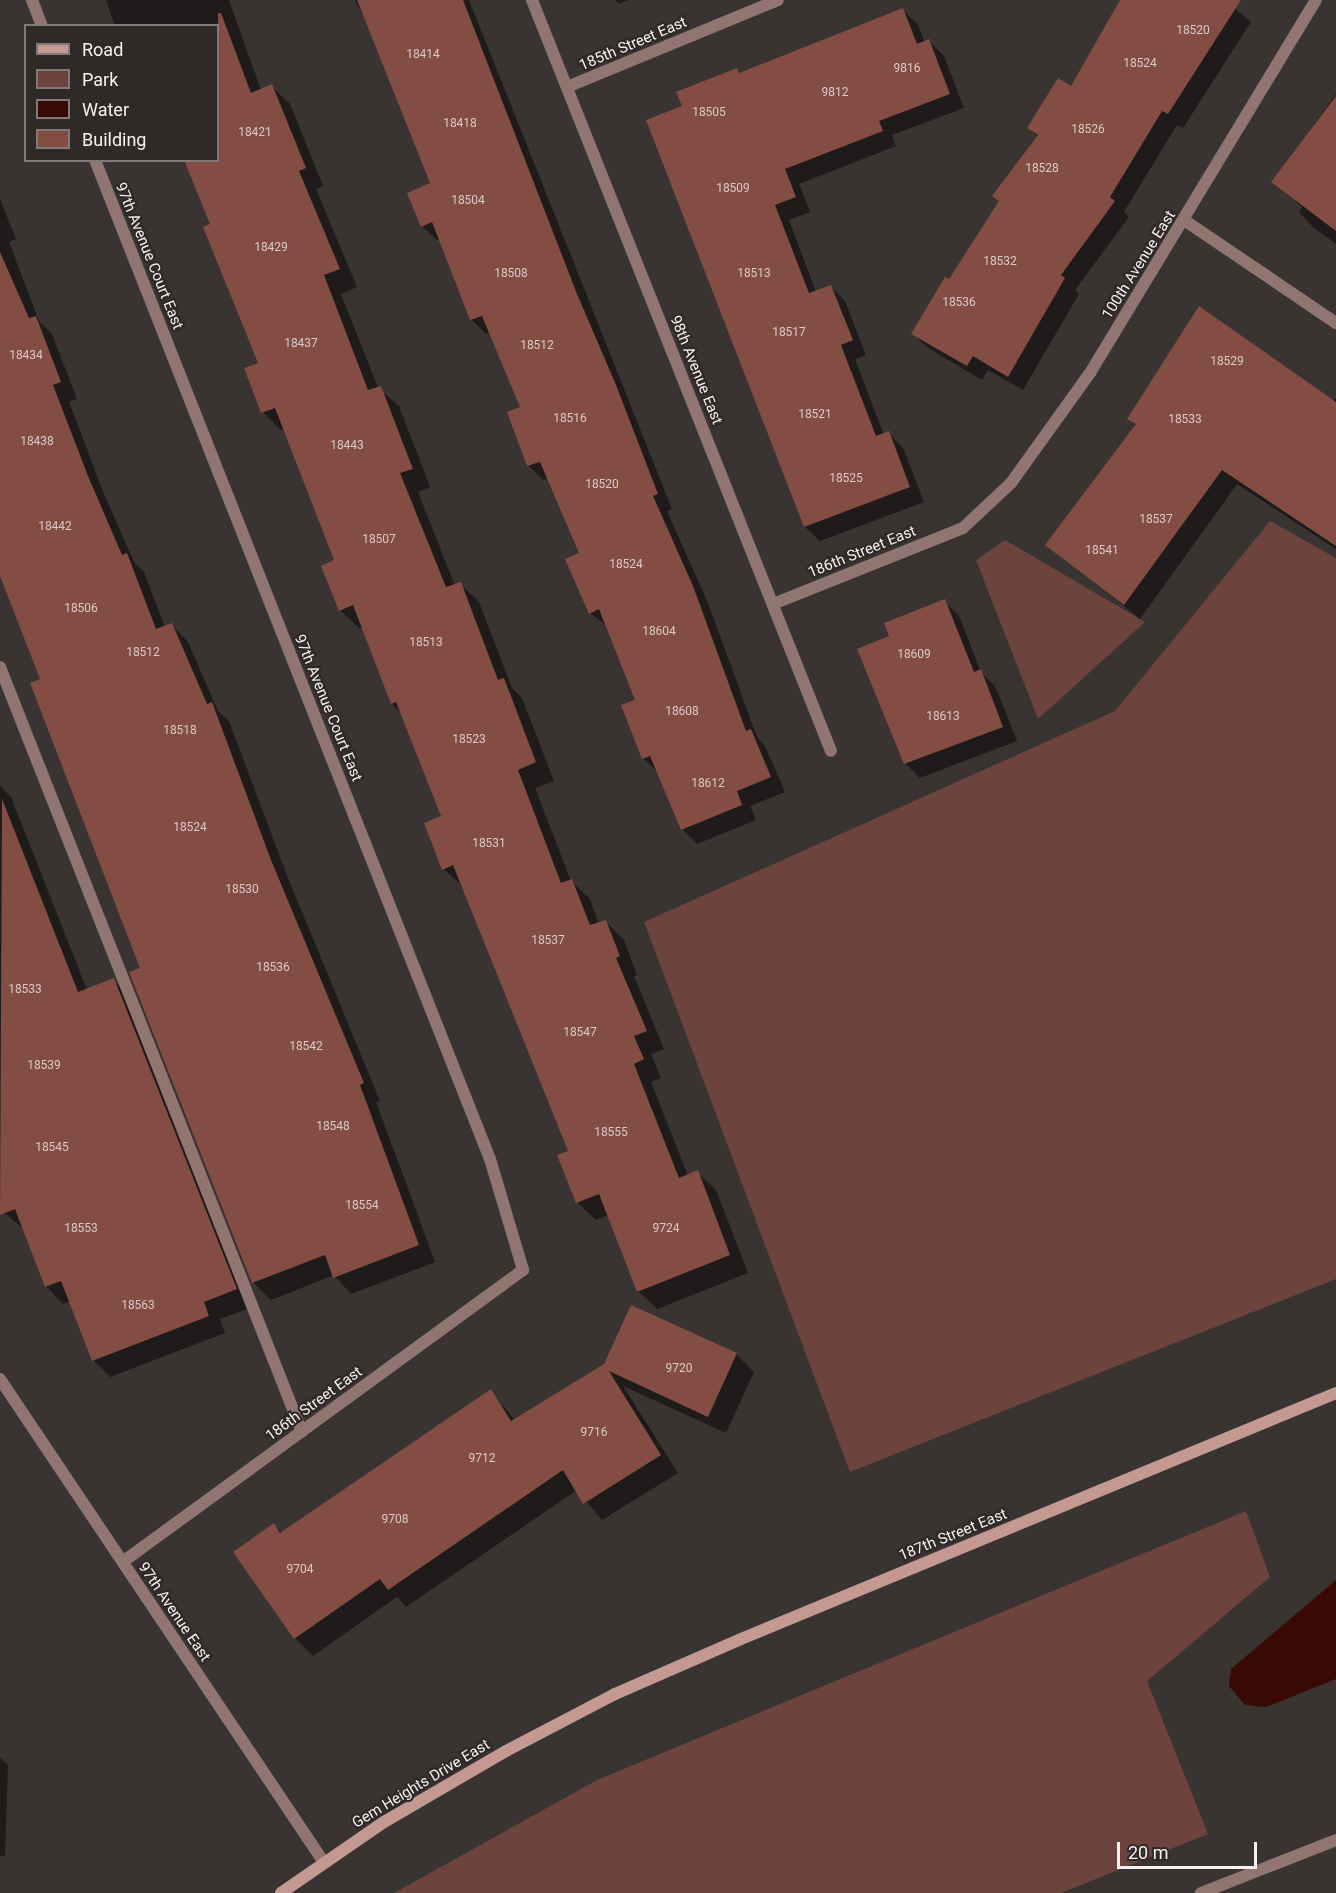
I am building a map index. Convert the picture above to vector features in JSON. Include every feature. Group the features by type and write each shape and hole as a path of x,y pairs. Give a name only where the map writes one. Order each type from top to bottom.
{"street":[{"path":"32,0 41,24"},
{"name":"98th Avenue East","path":"532,0 831,751"},
{"name":"185th Street East","path":"567,87 778,0"},
{"name":"100th Avenue East","path":"963,528 1017,474 1090,373 1316,0"},
{"name":"97th Avenue Court East","path":"96,162 490,1159 523,1270"},
{"path":"1184,220 1336,323"},
{"name":"186th Street East","path":"773,604 963,528"},
{"path":"0,667 302,1432"},
{"name":"186th Street East","path":"123,1562 523,1270"},
{"name":"97th Avenue East","path":"0,1379 323,1862"},
{"name":"187th Street East","path":"583,1711 741,1639 1336,1393"},
{"name":"Gem Heights Drive East","path":"281,1893 323,1862 465,1774 583,1711"},
{"path":"1201,1893 1336,1840"}],"green space":[{"path":"1270,521 1336,558 1336,1279 850,1472 644,922 1115,711"},
{"path":"1005,540 1145,622 1038,719 976,560"},
{"path":"1246,1511 1270,1577 1147,1681 1208,1834 1061,1893 394,1893 597,1780"}],"water":[{"path":"1336,1580 1336,1679 1266,1707 1245,1705 1229,1686 1231,1669"}],"building":[{"path":"357,0 463,0 577,294 616,385 658,494 653,496 693,586 746,731 751,729 771,777 737,791 742,805 681,830 650,756 642,759 621,705 635,700 599,609 589,614 565,559 579,553 540,462 527,466 507,412 520,407 482,316 470,320 432,222 421,227 407,193 430,183"},
{"path":"1120,0 1241,0 1168,114 1162,111 1110,197 1115,201 1061,275 1065,278 1008,377 973,356 967,366 911,334 945,277 949,279 999,201 992,196 1038,135 1027,128 1058,78 1071,86"},
{"path":"903,8 917,44 929,39 950,94 879,121 883,131 785,169 796,197 775,205 809,293 831,285 853,340 841,345 876,436 889,431 910,487 804,527 646,120 682,106 676,92 737,68 739,73"},
{"path":"218,13 221,13 251,93 272,84 306,168 299,171 340,269 324,275 368,390 381,386 413,469 400,473 446,587 461,582 498,680 504,678 536,762 518,770 561,883 572,879 590,925 606,920 620,956 616,958 647,1031 634,1036 644,1059 634,1064 679,1178 698,1170 730,1255 637,1292 599,1194 576,1203 557,1155 568,1151 550,1106 453,865 442,870 424,823 441,816 396,702 391,704 353,605 339,611 321,566 334,560 275,408 261,413 244,368 258,363 203,227 210,224 185,162 219,162"},
{"path":"1336,96 1336,231 1271,182"},
{"path":"0,252 29,318 36,316 61,382 53,385 88,476 122,555 127,553 156,629 172,623 207,704 212,702 271,860 364,1083 360,1085 419,1245 333,1278 325,1255 252,1283 129,972 140,968 30,683 40,679 0,576"},
{"path":"1199,306 1336,402 1336,546 1222,470 1124,605 1045,545 1136,424 1127,419"},
{"path":"945,599 974,672 981,669 1003,727 904,764 857,649 889,636 884,623"},
{"path":"2,799 78,992 114,978 237,1289 204,1302 209,1316 92,1361 61,1281 45,1287 15,1209 0,1215"},
{"path":"631,1305 737,1353 708,1417 609,1371 661,1455 583,1504 563,1470 388,1590 380,1579 294,1639 233,1552 274,1523 280,1533 491,1389 511,1421 604,1364"}]}
